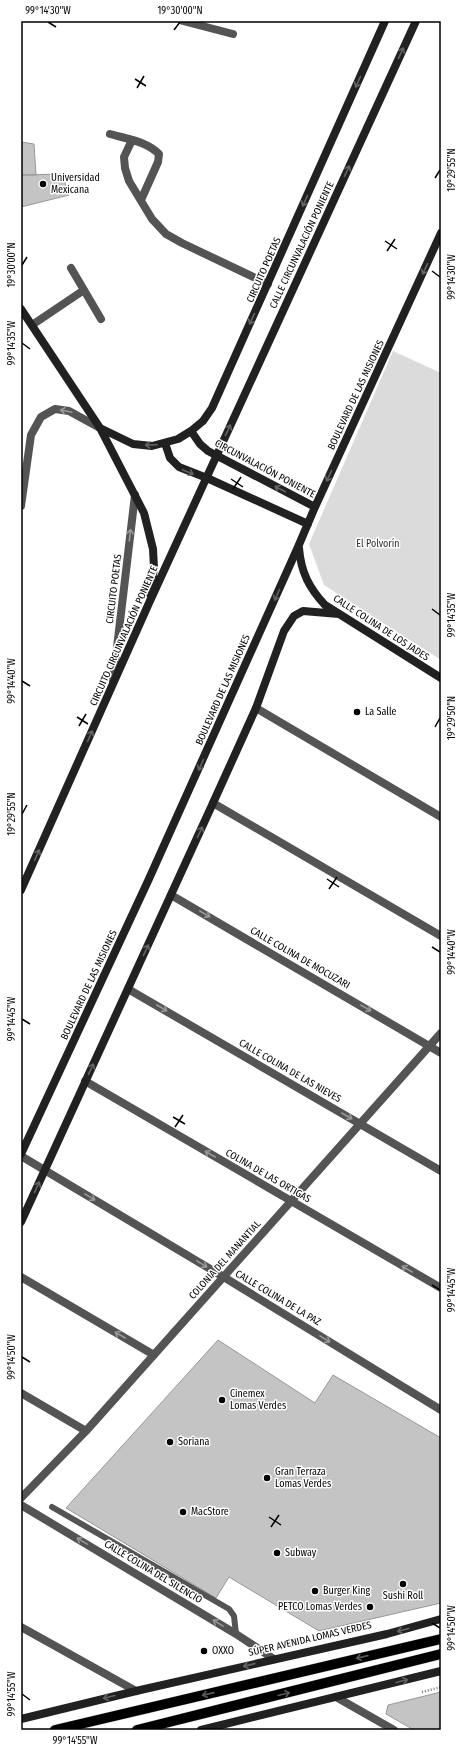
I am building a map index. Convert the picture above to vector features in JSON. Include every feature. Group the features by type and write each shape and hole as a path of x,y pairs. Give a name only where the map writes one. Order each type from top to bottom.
{"main road":[{"name":"CIRCUITO POETAS","path":"100,428 133,444 152,446 178,438 191,431 203,421 212,408 385,21"},
{"name":"CALLE CIRCUNVALACIÓN PONIENTE","path":"207,478 416,21"},
{"name":"BOULEVARD DE LAS MISIONES","path":"21,1155 148,881 315,507 441,236"},
{"path":"21,309 100,428 146,519 153,549 154,568 149,603"},
{"name":"CIRCUNVALACIÓN PONIENTE","path":"191,431 200,444 216,456 315,507"},
{"path":"165,443 170,458 179,467 207,478 308,524"},
{"name":"CIRCUITO CIRCUNVALACIÓN PONIENTE","path":"22,886 149,603 207,478"},
{"name":"CALLE COLINA DE LOS JADES","path":"298,547 300,564 305,579 314,593 326,605 441,678"},
{"path":"21,1222 172,895 256,708 284,631 294,616 303,611 312,610 339,614"},
{"name":"SÚPER AVENIDA LOMAS VERDES","path":"21,1719 136,1691 387,1634 441,1619"},
{"path":"55,1730 441,1639"},
{"path":"137,1730 441,1654"},
{"path":"202,1730 441,1671"}],"street":[{"path":"183,21 233,34"},
{"path":"110,134 132,140 152,148 159,154 158,162 141,200"},
{"path":"132,140 124,157 125,168 129,181 152,219 166,234 268,284"},
{"path":"71,268 102,319"},
{"path":"32,325 84,290"},
{"path":"21,506 31,435 41,417 55,409 69,411 100,428"},
{"name":"CIRCUITO POETAS","path":"112,685 135,495"},
{"path":"256,708 441,816"},
{"path":"213,803 441,936"},
{"name":"CALLE COLINA DE MOCUZARI","path":"172,895 441,1053"},
{"name":"CALLE COLINA DE LAS NIEVES","path":"128,989 441,1171"},
{"name":"COLONIA DEL MANANTIAL","path":"21,1498 86,1431 222,1276 441,1033"},
{"name":"COLINA DE LAS ORTIGAS","path":"85,1082 441,1288"},
{"name":"CALLE COLINA DE LA PAZ","path":"21,1155 441,1410"},
{"path":"21,1277 154,1355"},
{"path":"21,1393 86,1431"},
{"name":"CALLE COLINA DEL SILENCIO","path":"21,1505 236,1634 274,1659"},
{"path":"21,1627 136,1691"},
{"path":"336,1697 394,1730"}],"lane":[{"path":"52,1507 229,1609 234,1616 236,1634"}],"path":[{"path":"422,1692 441,1688"}],"green space":[{"name":"El Polvorín","path":"393,351 441,373 441,660 324,585 309,544"}],"building":[{"path":"21,142 34,144 36,175 21,175"},
{"path":"62,174 69,195 21,207 21,175"},
{"name":"Gran Terraza Lomas Verdes","path":"218,1340 315,1403 333,1375 441,1438 441,1603 319,1631 229,1577 216,1598 66,1508"},
{"path":"441,1692 441,1730 414,1730 386,1714 388,1705"}],"place":[{"name":"Universidad Mexicana","path":"43,184"},
{"name":"La Salle","path":"357,712"},
{"name":"Cinemex Lomas Verdes","path":"222,1400"},
{"name":"Soriana","path":"170,1442"},
{"name":"Gran Terraza Lomas Verdes","path":"267,1478"},
{"name":"MacStore","path":"183,1512"},
{"name":"Subway","path":"277,1553"},
{"name":"Sushi Roll","path":"403,1584"},
{"name":"Burger King","path":"315,1591"},
{"name":"PETCO Lomas Verdes","path":"370,1607"},
{"name":"OXXO","path":"204,1651"}]}
